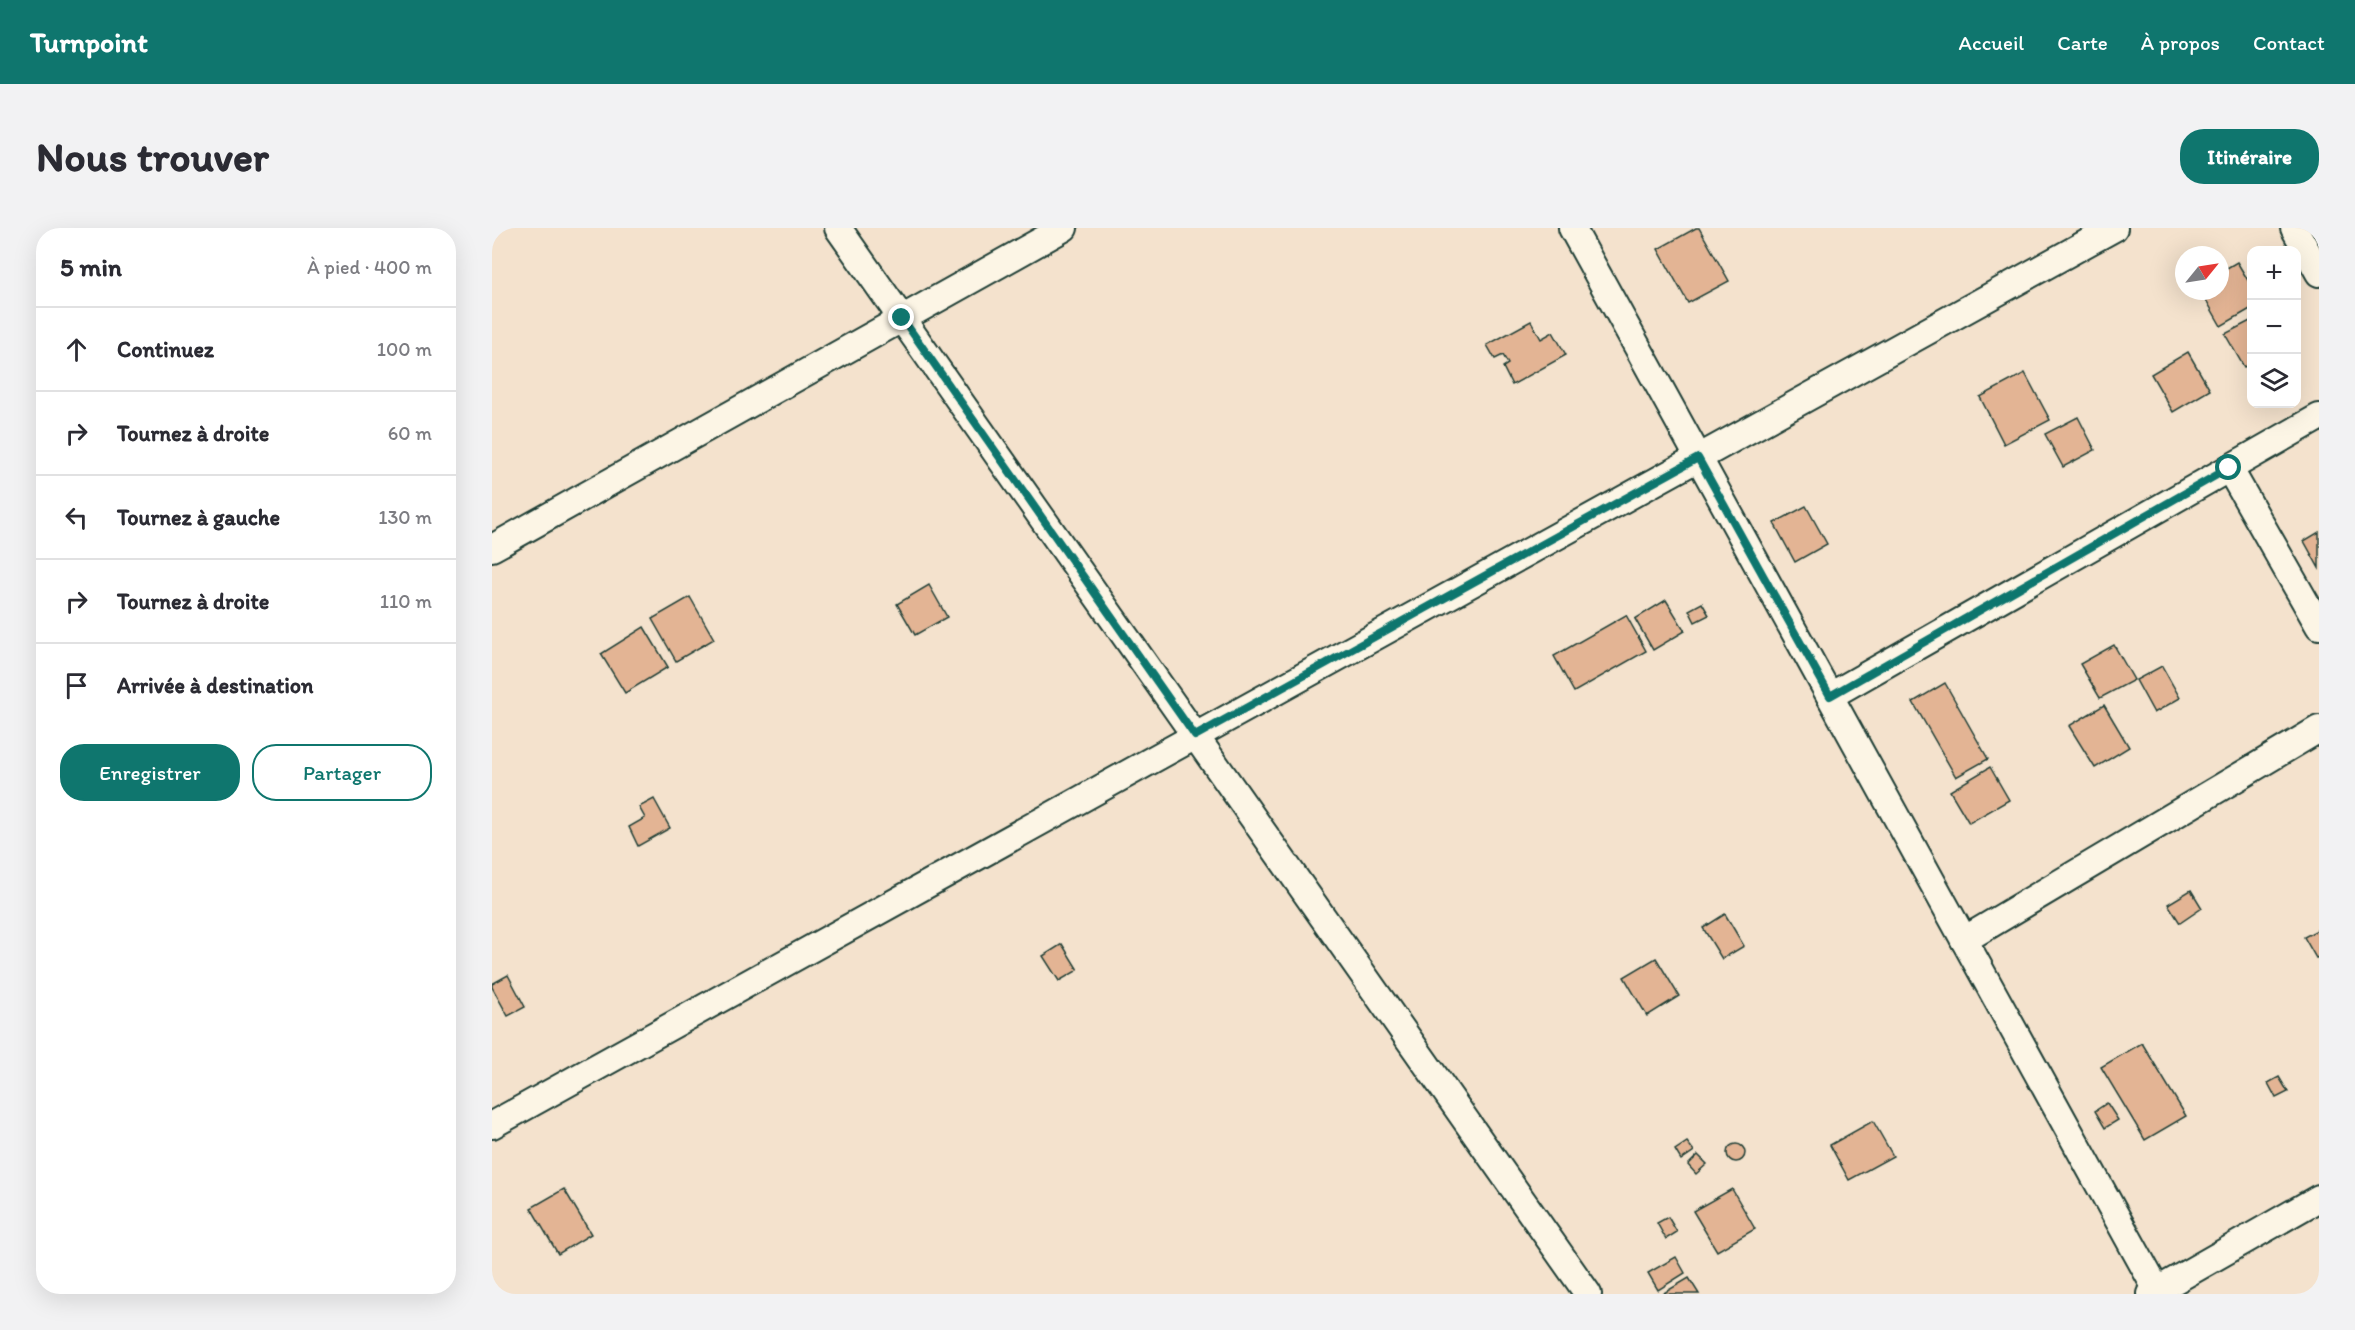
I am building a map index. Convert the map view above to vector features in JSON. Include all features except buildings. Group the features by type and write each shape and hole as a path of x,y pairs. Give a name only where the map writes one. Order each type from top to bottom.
{"street":[{"path":"838,228 1588,1294"},
{"path":"492,548 1064,228"},
{"path":"1572,228 2156,1293 2319,1198"},
{"path":"492,1125 2114,228"},
{"path":"2294,228 2319,273"},
{"path":"1830,696 2319,417"},
{"path":"2229,468 2319,626"},
{"path":"1964,940 2319,729"}],"route":[{"path":"902,318 1195,736 1698,458 1830,696 2229,468"}]}
